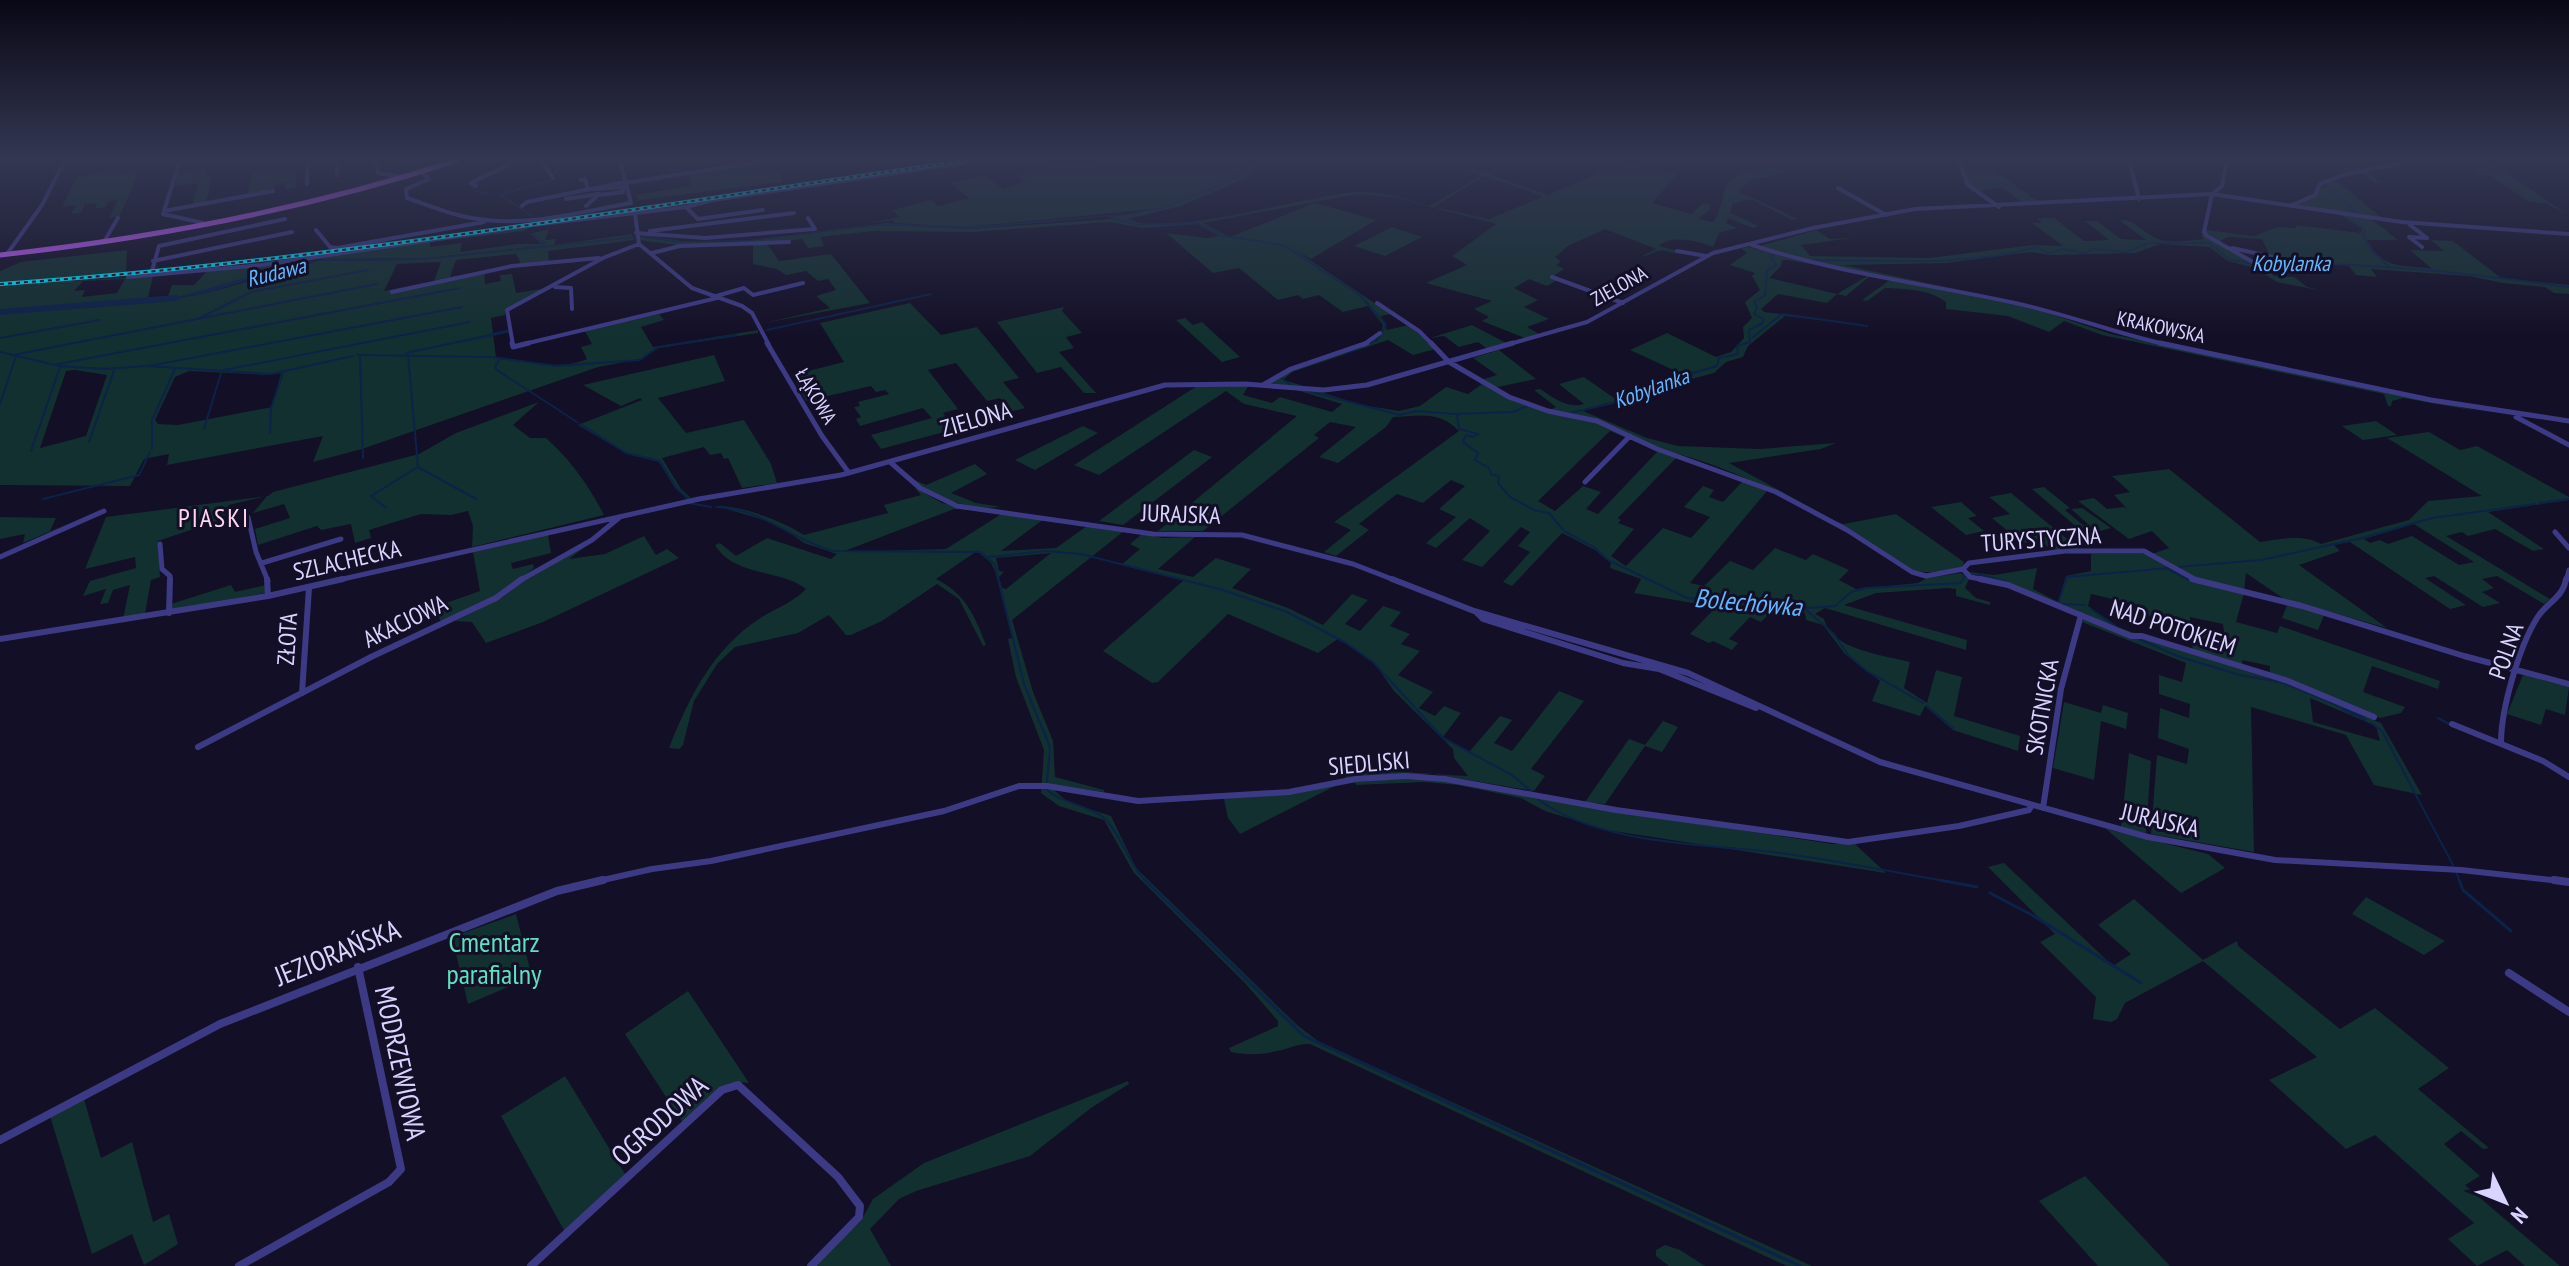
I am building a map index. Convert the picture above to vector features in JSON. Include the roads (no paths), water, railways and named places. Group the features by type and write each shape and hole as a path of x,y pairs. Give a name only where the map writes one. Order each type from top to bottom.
{"main road":[{"path":"0,255 223,219"}],"street":[{"path":"7,254 31,219"},
{"path":"105,240 117,219"},
{"path":"177,219 203,223"},
{"path":"152,271 158,247 285,219"},
{"path":"480,219 534,223 578,219"},
{"path":"128,277 261,265 554,219"},
{"path":"636,219 638,237"},
{"path":"739,219 685,225 638,237 506,311 513,347 715,298 744,288 753,295 803,283"},
{"path":"638,237 705,238 815,229 809,219"},
{"name":"ZIELONA","path":"699,499 849,473 1153,388 1179,384 1263,385 1324,390 1364,386 1562,331 1623,303 1714,250 1752,245 1813,228 1863,219"},
{"path":"2207,219 2204,232 2257,264 2317,269"},
{"name":"ZIELONA","path":"2385,219 2569,234"},
{"path":"316,230 330,247 337,248 487,221"},
{"path":"2407,223 2427,238 2409,237 2422,247"},
{"path":"182,241 183,226"},
{"path":"153,261 292,232"},
{"name":"ŁĄKOWA","path":"638,237 692,288 742,306 754,315 777,356 775,359 822,436 849,473"},
{"path":"652,253 669,249 789,242"},
{"name":"KRAKOWSKA","path":"1752,245 1779,255 2020,304 2125,336 2375,389 2514,415 2569,421"},
{"path":"2228,248 2282,259"},
{"path":"663,262 668,259 669,249"},
{"path":"1677,251 1706,256"},
{"path":"392,292 524,264 603,258"},
{"path":"1552,277 1623,303"},
{"path":"552,287 571,288 572,309"},
{"name":"TURYSTYCZNA","path":"1377,303 1419,331 1449,362 1509,397 1548,411 1597,421 1776,492 1847,530 1912,572 1926,576 1966,572 1969,563 2045,553 2144,551 2193,580 2313,609 2569,684"},
{"name":"ZIELONA","path":"1263,385 1288,369 1368,343 1380,333"},
{"path":"2514,415 2569,445"},
{"path":"1585,482 1630,436"},
{"name":"JURAJSKA","path":"890,462 920,488 957,506 1153,534 1242,535 1353,564 1474,611 1671,667 1880,762 2148,837 2227,853 2320,864 2461,870 2569,882"},
{"name":"SZLACHECKA","path":"0,639 309,588 699,499"},
{"path":"0,557 104,511"},
{"path":"248,517 256,552 268,581 268,596"},
{"name":"AKACJOWA","path":"198,747 403,641 496,598 535,570 592,540 620,517"},
{"path":"2555,532 2569,548"},
{"path":"262,563 341,539"},
{"path":"160,544 162,569 170,576 169,613"},
{"name":"POLNA","path":"2501,743 2499,734 2519,671 2522,649 2537,617 2564,588 2565,575 2569,570"},
{"name":"NAD POTOKIEM","path":"1966,572 2008,585 2131,636 2142,636 2288,681 2374,717"},
{"name":"ZŁOTA","path":"302,693 309,588"},
{"name":"SKOTNICKA","path":"2043,808 2061,689 2081,615"},
{"path":"2452,724 2543,761 2569,777"},
{"name":"SIEDLISKI","path":"711,861 944,811 1031,784 1138,801 1289,792 1356,779 1405,776 1445,779 1616,810 1848,842 1959,826 2029,810 2032,805"},
{"name":"JEZIORAŃSKA","path":"0,1140 207,1030 358,967 557,891 652,869 711,861"},
{"name":"MODRZEWIOWA","path":"239,1266 389,1182 401,1169 358,967"},
{"path":"2509,973 2569,1012"},
{"name":"OGRODOWA","path":"531,1266 722,1090 738,1085 838,1177 860,1206 859,1217 811,1266"}],"water":[{"path":"1077,219 969,229 880,225 747,241 677,242 645,237 423,260 321,261 297,265 211,292 164,301 283,267 324,259 429,258 646,235 683,241 748,240 886,223 966,227"}],"waterway":[{"name":"Kobylanka","path":"1118,219 1138,225 1197,223 1224,236 1283,245 1360,295 1386,325 1377,340 1349,352"},
{"path":"2348,219 2365,230 2363,234 2370,249 2388,266"},
{"path":"532,234 545,243 543,245"},
{"name":"Kobylanka","path":"1811,260 1954,260 2038,247 2048,254 2063,249 2084,253 2093,249 2128,252 2148,243 2209,243 2229,259 2253,264"},
{"name":"Kobylanka","path":"1570,413 1630,399 1635,393 1667,386 1670,380 1688,379 1693,373 1717,366 1719,358 1738,354 1737,346 1750,342 1749,330 1763,323 1763,319 1754,314 1757,307 1754,302 1765,295 1767,271 1776,265 1771,257 1774,254"},
{"name":"Kobylanka","path":"2259,264 2337,264 2415,269 2569,287"},
{"path":"198,319 251,292 368,270"},
{"path":"198,319 377,284"},
{"path":"53,365 460,288"},
{"path":"767,330 931,294"},
{"name":"Rudawa","path":"0,312 176,298"},
{"path":"149,366 462,307"},
{"path":"1753,337 1782,314 1867,326"},
{"path":"13,355 198,319"},
{"path":"0,338 100,320"},
{"path":"224,370 470,322"},
{"path":"491,335 508,331"},
{"path":"406,353 491,335"},
{"path":"500,358 556,366 640,360 658,347 736,335"},
{"path":"0,352 51,364"},
{"path":"360,355 408,356"},
{"path":"360,355 363,458"},
{"path":"0,404 16,356"},
{"path":"57,366 106,369 146,366 271,374 353,356"},
{"path":"408,356 500,358"},
{"path":"408,356 418,467"},
{"path":"500,358 495,367 497,370 577,422"},
{"path":"31,451 60,367"},
{"path":"152,449 152,420 175,369"},
{"path":"89,442 114,371"},
{"path":"204,429 221,373"},
{"path":"270,433 271,408 283,373"},
{"name":"Kobylanka","path":"1281,378 1291,385"},
{"name":"Kobylanka","path":"1308,391 1400,415 1416,411 1454,414 1513,412 1527,406"},
{"name":"Bolechówka","path":"1457,414 1459,429 1478,434 1473,437 1466,435 1463,442 1478,453 1475,460 1489,468 1491,474 1499,476 1498,483 1510,497 1534,510 1549,513 1564,531 1595,548 1608,560 1687,598 1716,601 1743,597 1809,608 1835,606 1851,592 1865,588 1961,583 1965,575 1982,575 2008,582"},
{"path":"580,424 626,453 660,461 676,488 688,498"},
{"path":"43,499 139,475 150,452"},
{"path":"386,508 371,496 418,467"},
{"path":"418,467 476,499"},
{"path":"2539,503 2569,499"},
{"path":"689,503 711,507"},
{"path":"2178,567 2261,560 2362,538 2432,518 2535,504"},
{"path":"716,507 749,513 833,551 981,552 995,565 1024,684 1050,747 1047,782"},
{"path":"988,557 1046,551 1081,554 1223,590 1287,612 1346,643 1373,662 1443,738 1512,775 1531,791"},
{"path":"2058,604 2067,577 2169,568"},
{"path":"2168,569 2191,581"},
{"name":"Bolechówka","path":"2062,604 2085,605"},
{"path":"1804,608 1834,634 1849,656 1867,671 1923,703"},
{"name":"Bolechówka","path":"2091,609 2117,627"},
{"name":"Bolechówka","path":"2139,639 2177,656 2240,675 2284,683 2363,716"},
{"path":"1927,706 1953,728"},
{"name":"Bolechówka","path":"2342,709 2366,720"},
{"name":"Bolechówka","path":"2438,718 2449,724"},
{"path":"2371,723 2382,731 2453,865"},
{"path":"1046,789 1061,799 1102,816 1147,882"},
{"path":"1538,799 1591,826 1622,834 1781,853 1942,881"},
{"path":"2456,872 2460,882"},
{"path":"2459,880 2463,890 2511,931"},
{"path":"1942,881 1950,882"},
{"path":"1942,881 1977,887"},
{"path":"1147,882 1304,1036 1800,1266"},
{"path":"1990,893 2032,915 2141,983"}],"railway":[{"path":"0,284 243,262 570,219"}],"district":[{"name":"PIASKI","path":"214,517"}],"park label":[{"name":"Cmentarz parafialny","path":"494,957"}]}
